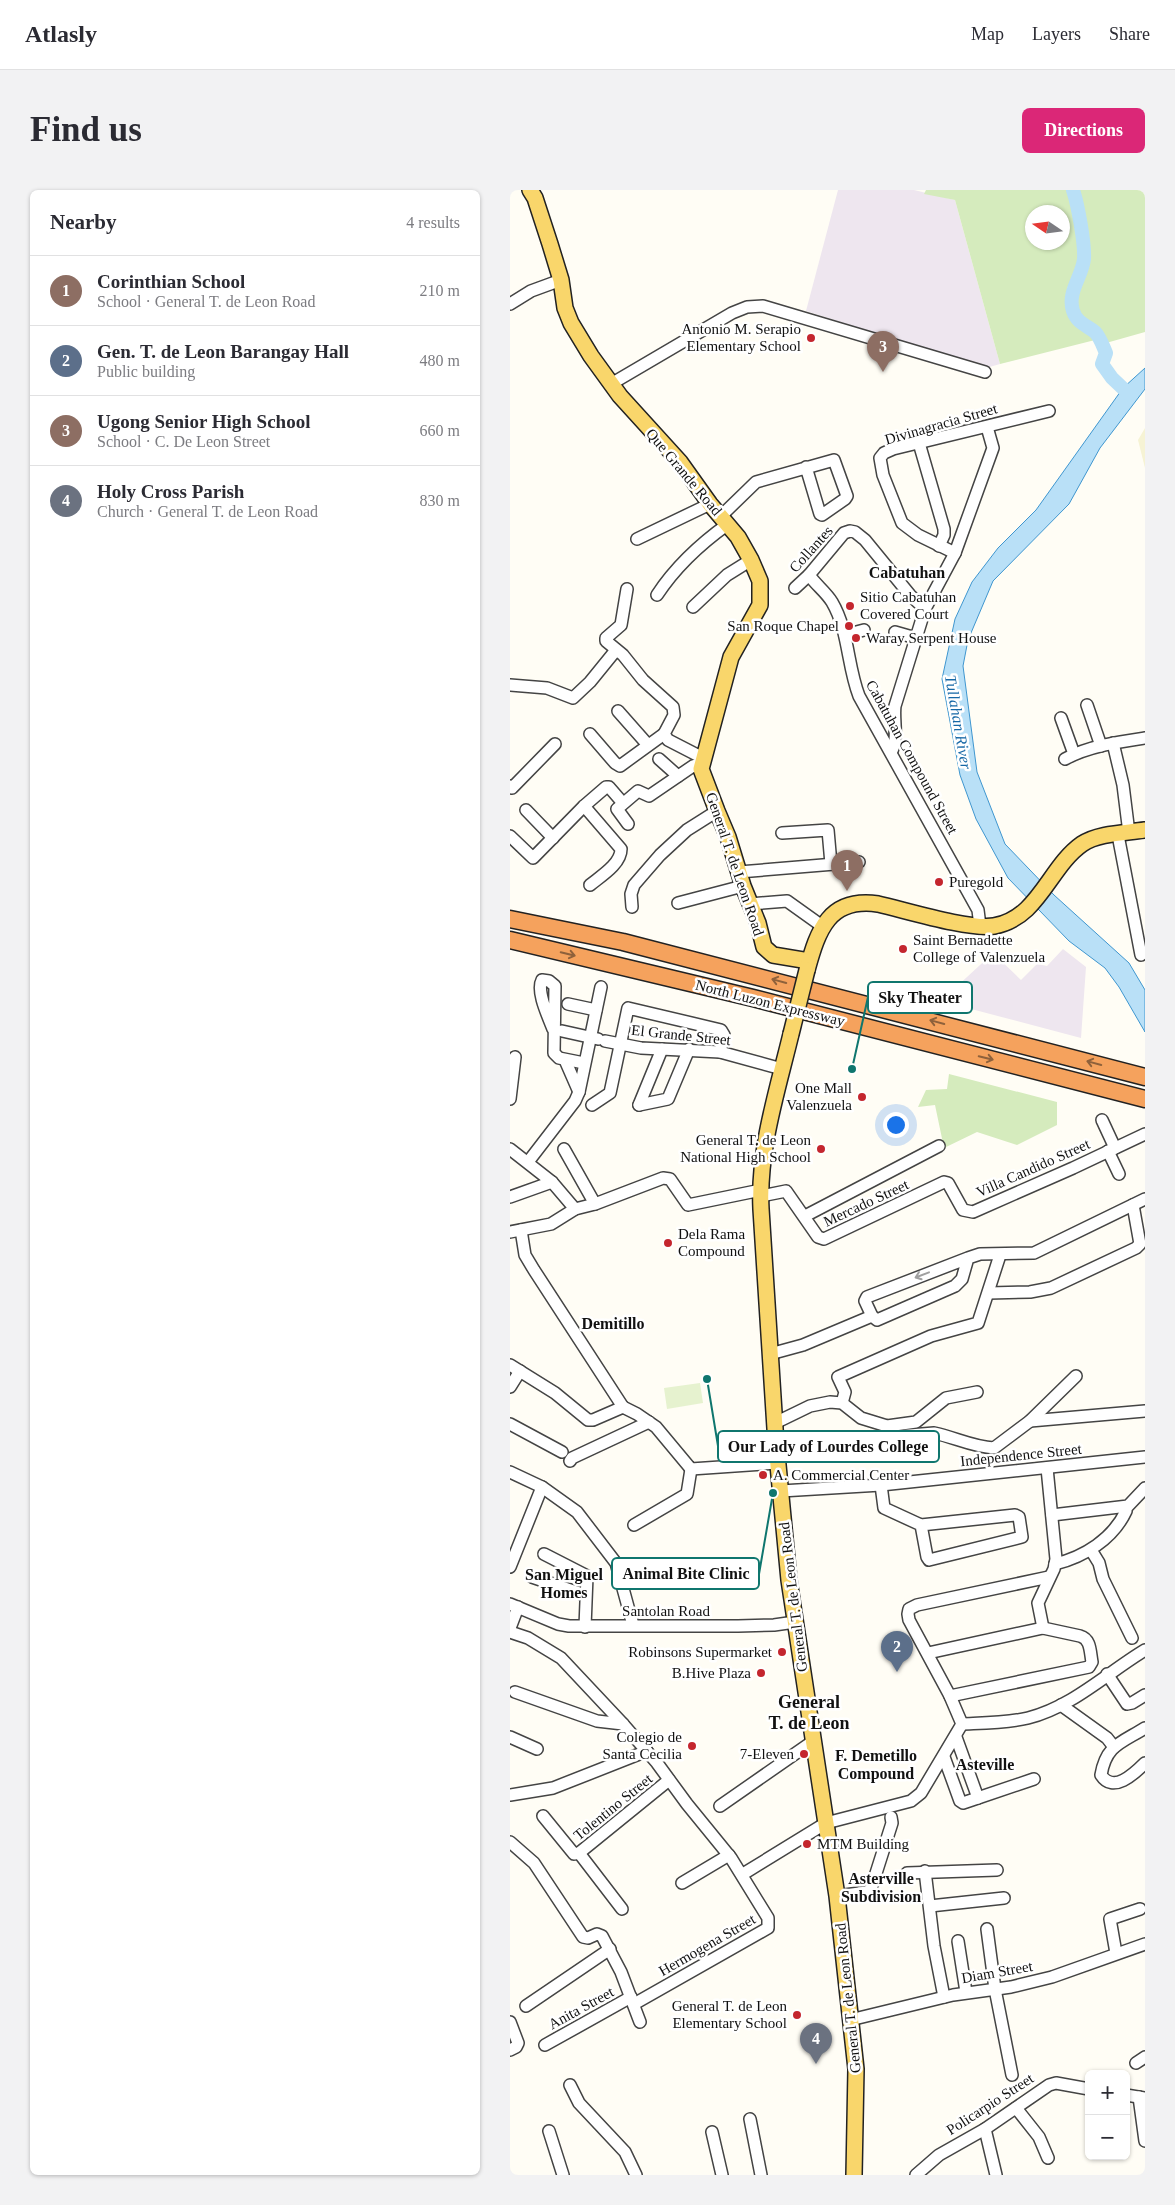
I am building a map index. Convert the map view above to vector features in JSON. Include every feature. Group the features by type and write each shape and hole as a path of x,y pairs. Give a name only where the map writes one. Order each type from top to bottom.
{"highway":[{"path":"510,912 548,926"},
{"name":"North Luzon Expressway","path":"510,919 548,926 762,977 1143,1076"},
{"name":"North Luzon Expressway","path":"514,942 753,998 1140,1098"}],"main road":[{"name":"Que Grande Road","path":"535,193 561,280 565,308 571,323 611,384 630,409 680,462 710,504 738,537 760,581 760,605 731,657 702,761"},
{"name":"General T. de Leon Road","path":"702,761 704,776 716,811 728,836 764,947 773,955 808,965"},
{"name":"General T. de Leon Road","path":"854,2175 857,2081 837,1896 812,1742 789,1580 778,1463 761,1193 765,1146 808,965 822,926 838,910 863,902 980,926 1003,924 1028,908 1060,868 1084,843 1145,830"}],"street":[{"path":"510,304 531,291 561,280"},
{"path":"611,384 732,313 747,307 763,306 985,372"},
{"name":"Divinagracia Street","path":"955,553 939,546 902,523 880,463 880,458 884,453 919,443 1049,411"},
{"path":"891,752 895,742 893,720 895,706 924,609 955,553 993,448 987,426"},
{"path":"919,443 944,529 944,535 939,546"},
{"path":"657,595 671,574 725,520 756,482 806,467 834,460 847,496 822,515 818,511 806,467"},
{"path":"637,540 710,504"},
{"name":"Collantes","path":"795,588 810,575 844,533 850,531 856,532 874,549 910,595 924,609"},
{"path":"693,607 727,575 751,560"},
{"name":"Cabatuhan Compound Street","path":"810,575 833,603 845,635 853,682 859,696 978,910 980,926"},
{"path":"590,734 615,763 620,766 664,734 674,715 673,707 643,680 623,655 609,645 606,638 621,625 628,589"},
{"path":"845,635 864,630"},
{"path":"895,632 916,638"},
{"path":"510,685 547,688 573,698 590,682 616,650"},
{"path":"1087,705 1101,746"},
{"path":"618,711 648,745"},
{"path":"1061,718 1069,757 1101,746 1145,738"},
{"path":"628,824 617,812 622,802 638,791 649,796 702,761 668,740 664,734"},
{"path":"1113,743 1123,785 1124,834 1140,955"},
{"path":"510,786 512,788 555,744"},
{"path":"659,759 678,776"},
{"path":"510,836 533,858 584,806 607,786 622,802"},
{"path":"584,806 621,849 620,856 613,865 590,885"},
{"path":"526,810 554,838"},
{"path":"632,907 631,894 634,885 660,855 686,830 716,811"},
{"path":"782,833 828,830 831,864"},
{"path":"678,903 741,879 831,864 859,862"},
{"path":"750,904 787,901 822,926"},
{"path":"528,1162 577,1097 601,986"},
{"path":"568,1004 596,1010"},
{"path":"584,1064 565,1060 577,1097 589,1104 610,1093 628,1008 721,1030 724,1035 720,1052"},
{"name":"El Grande Street","path":"565,1060 555,1056 554,1053 557,1030 620,1044 662,1050 689,1049 720,1052 782,1069"},
{"path":"662,1050 639,1105 668,1099 689,1049"},
{"path":"510,1099 515,1058"},
{"path":"1102,1120 1119,1174"},
{"name":"Villa Candido Street","path":"946,1182 960,1206 968,1212 973,1212 1145,1134"},
{"path":"805,1216 939,1146"},
{"path":"510,1149 552,1182 575,1209"},
{"path":"564,1149 595,1204"},
{"path":"634,1526 687,1494 691,1470 669,1442 649,1422 623,1407 534,1270 525,1255 516,1231 552,1224 575,1209 595,1204 663,1178 670,1179 688,1205 761,1193"},
{"path":"510,1197 552,1182"},
{"name":"Mercado Street","path":"761,1193 786,1191 805,1216 818,1238 824,1239 946,1182"},
{"path":"968,1258 962,1279 955,1286 876,1320 872,1316 865,1301 867,1297 968,1258 980,1254 1034,1253 1145,1199"},
{"path":"988,1294 1030,1292 1052,1288 1136,1248 1140,1244 1140,1238 1133,1205"},
{"path":"842,1403 845,1392 838,1377 931,1336 978,1323 1000,1255"},
{"path":"770,1354 804,1345 872,1316"},
{"path":"510,1386 515,1368 555,1393 588,1420 593,1420 623,1407"},
{"path":"777,1446 934,1432 979,1447 994,1448 1030,1421 1076,1376"},
{"path":"775,1423 810,1406 821,1403 842,1403 861,1418 887,1426 916,1422 946,1398 977,1392"},
{"path":"1030,1421 1145,1411"},
{"path":"570,1461 572,1458 649,1422"},
{"path":"510,1424 562,1452"},
{"name":"Independence Street","path":"781,1491 881,1485 1145,1457"},
{"path":"691,1470 778,1463"},
{"path":"1043,1628 1038,1602 1055,1564 1047,1468"},
{"path":"510,1472 542,1487 577,1512 611,1554 616,1563 633,1625"},
{"path":"881,1485 884,1508 921,1525 1013,1515 1019,1517 1023,1535 1020,1539 929,1560 921,1525"},
{"path":"510,1567 515,1540 542,1487"},
{"path":"1052,1515 1128,1506 1145,1488"},
{"path":"1055,1564 1070,1560 1091,1550 1108,1536 1126,1510"},
{"path":"1091,1550 1099,1563 1103,1579 1132,1638"},
{"path":"544,1554 587,1576 585,1627"},
{"path":"532,1576 585,1595"},
{"path":"510,1632 528,1638 561,1658 647,1751 742,1874 826,1823 911,1801 921,1794 962,1724 950,1696 909,1620 909,1609 917,1605 1049,1577"},
{"path":"510,1628 514,1605"},
{"name":"Santolan Road","path":"514,1605 558,1624 585,1627 633,1625 746,1626 795,1622"},
{"path":"928,1653 1043,1628 1085,1637 1088,1642 1091,1664 1089,1667 950,1696"},
{"path":"962,1724 996,1723 1029,1718 1076,1697 1107,1674 1145,1650"},
{"path":"1107,1674 1128,1704 1145,1696"},
{"path":"515,1692 597,1721 623,1724"},
{"path":"1060,1705 1107,1738 1114,1747"},
{"path":"1145,1728 1114,1747 1107,1754 1103,1761 1101,1775 1105,1782 1111,1784 1118,1783 1145,1762"},
{"path":"510,1737 538,1749"},
{"path":"956,1737 978,1798"},
{"path":"720,1806 812,1742"},
{"path":"510,1795 553,1788 647,1751"},
{"path":"944,1757 963,1804 1034,1779"},
{"name":"Tolentino Street","path":"577,1854 669,1780"},
{"path":"543,1816 622,1909"},
{"path":"837,1896 867,1892 871,1889 892,1823 891,1817"},
{"path":"510,1842 534,1863 582,1937 588,1938 600,1934 610,1949 633,2000 640,2022"},
{"path":"682,1883 729,1855"},
{"path":"907,1873 997,1870"},
{"path":"925,1871 934,1946 944,1997"},
{"name":"Hermogena Street","path":"633,2000 768,1928 768,1918 742,1874"},
{"path":"930,1906 1004,1898"},
{"path":"1116,1953 1110,1919 1140,1909"},
{"path":"987,1929 995,1989 1012,2075"},
{"path":"958,1941 966,1992"},
{"name":"Diam Street","path":"850,2020 966,1992 1011,1987 1052,1977 1145,1944"},
{"path":"526,2006 610,1949"},
{"name":"Anita Street","path":"544,2045 633,2000"},
{"path":"510,2022 517,2038 513,2048"},
{"name":"Policarpio Street","path":"916,2175 939,2155 985,2129 1049,2085 1056,2083 1085,2088"},
{"path":"570,2085 579,2104 626,2152 636,2175"},
{"path":"1142,2097 1145,2141"},
{"path":"1016,2108 1038,2137 1048,2158"},
{"path":"750,2119 762,2175"},
{"path":"985,2129 996,2175"},
{"path":"549,2131 563,2175"},
{"path":"712,2132 722,2175"}],"shaded area":[{"path":"838,190 914,190 955,200 1000,364 986,368 806,311"},
{"path":"1145,428 1145,468 1138,440"},
{"path":"1063,949 1086,967 1081,1038 941,1001 993,953 1021,980 1037,964 1047,966"}],"green space":[{"path":"926,190 1070,190 1076,205 1080,267 1067,288 1069,312 1072,321 1095,340 1000,364 955,200 924,194"},
{"path":"1074,190 1145,190 1145,332 1106,343 1097,331 1082,322 1075,309 1075,289 1086,273 1088,258 1083,209"},
{"path":"949,1074 1057,1102 1057,1125 1017,1145 977,1132 944,1148 935,1105 918,1107 926,1090 947,1089"},
{"path":"700,1383 703,1403 667,1409 664,1388"}],"water":[{"name":"Tullahan River","path":"1145,368 1145,389 1100,448 1069,504 993,581 968,640 963,666 977,772 1005,844 1054,895 1129,963 1145,990 1145,1032 1119,987 1105,968 1069,941 1008,878 976,819 960,775 942,679 955,619 972,582 998,548 1036,510 1123,388"}],"waterway":[{"path":"1073,190 1081,224 1084,252 1083,266 1073,291 1073,311 1079,321 1098,336 1106,353 1102,364 1112,378 1130,395"}],"place":[{"name":"Antonio M. Serapio Elementary School","path":"811,338"},
{"name":"Ugong Senior High School","path":"883,372"},
{"name":"Sitio Cabatuhan Covered Court","path":"850,606"},
{"name":"San Roque Chapel","path":"849,626"},
{"name":"Waray Serpent House","path":"856,638"},
{"name":"Puregold","path":"939,882"},
{"name":"Corinthian School","path":"847,891"},
{"name":"Saint Bernadette College of Valenzuela","path":"903,949"},
{"name":"Sky Theater","path":"852,1069"},
{"name":"One Mall Valenzuela","path":"862,1097"},
{"name":"General T. de Leon National High School","path":"821,1149"},
{"name":"Dela Rama Compound","path":"668,1243"},
{"name":"Our Lady of Lourdes College","path":"707,1379"},
{"name":"A. Commercial Center","path":"763,1475"},
{"name":"Animal Bite Clinic","path":"773,1493"},
{"name":"Robinsons Supermarket","path":"782,1652"},
{"name":"Gen. T. de Leon Barangay Hall","path":"897,1672"},
{"name":"B.Hive Plaza","path":"761,1673"},
{"name":"Colegio de Santa Cecilia","path":"692,1746"},
{"name":"7-Eleven","path":"804,1754"},
{"name":"MTM Building","path":"807,1844"},
{"name":"General T. de Leon Elementary School","path":"797,2015"},
{"name":"Holy Cross Parish","path":"816,2064"}],"district":[{"name":"Cabatuhan","path":"907,572"},
{"name":"Demitillo","path":"613,1323"},
{"name":"San Miguel Homes","path":"564,1583"},
{"name":"General T. de Leon","path":"809,1712"},
{"name":"F. Demetillo Compound","path":"876,1764"},
{"name":"Asteville","path":"985,1764"},
{"name":"Asterville Subdivision","path":"881,1887"}]}
